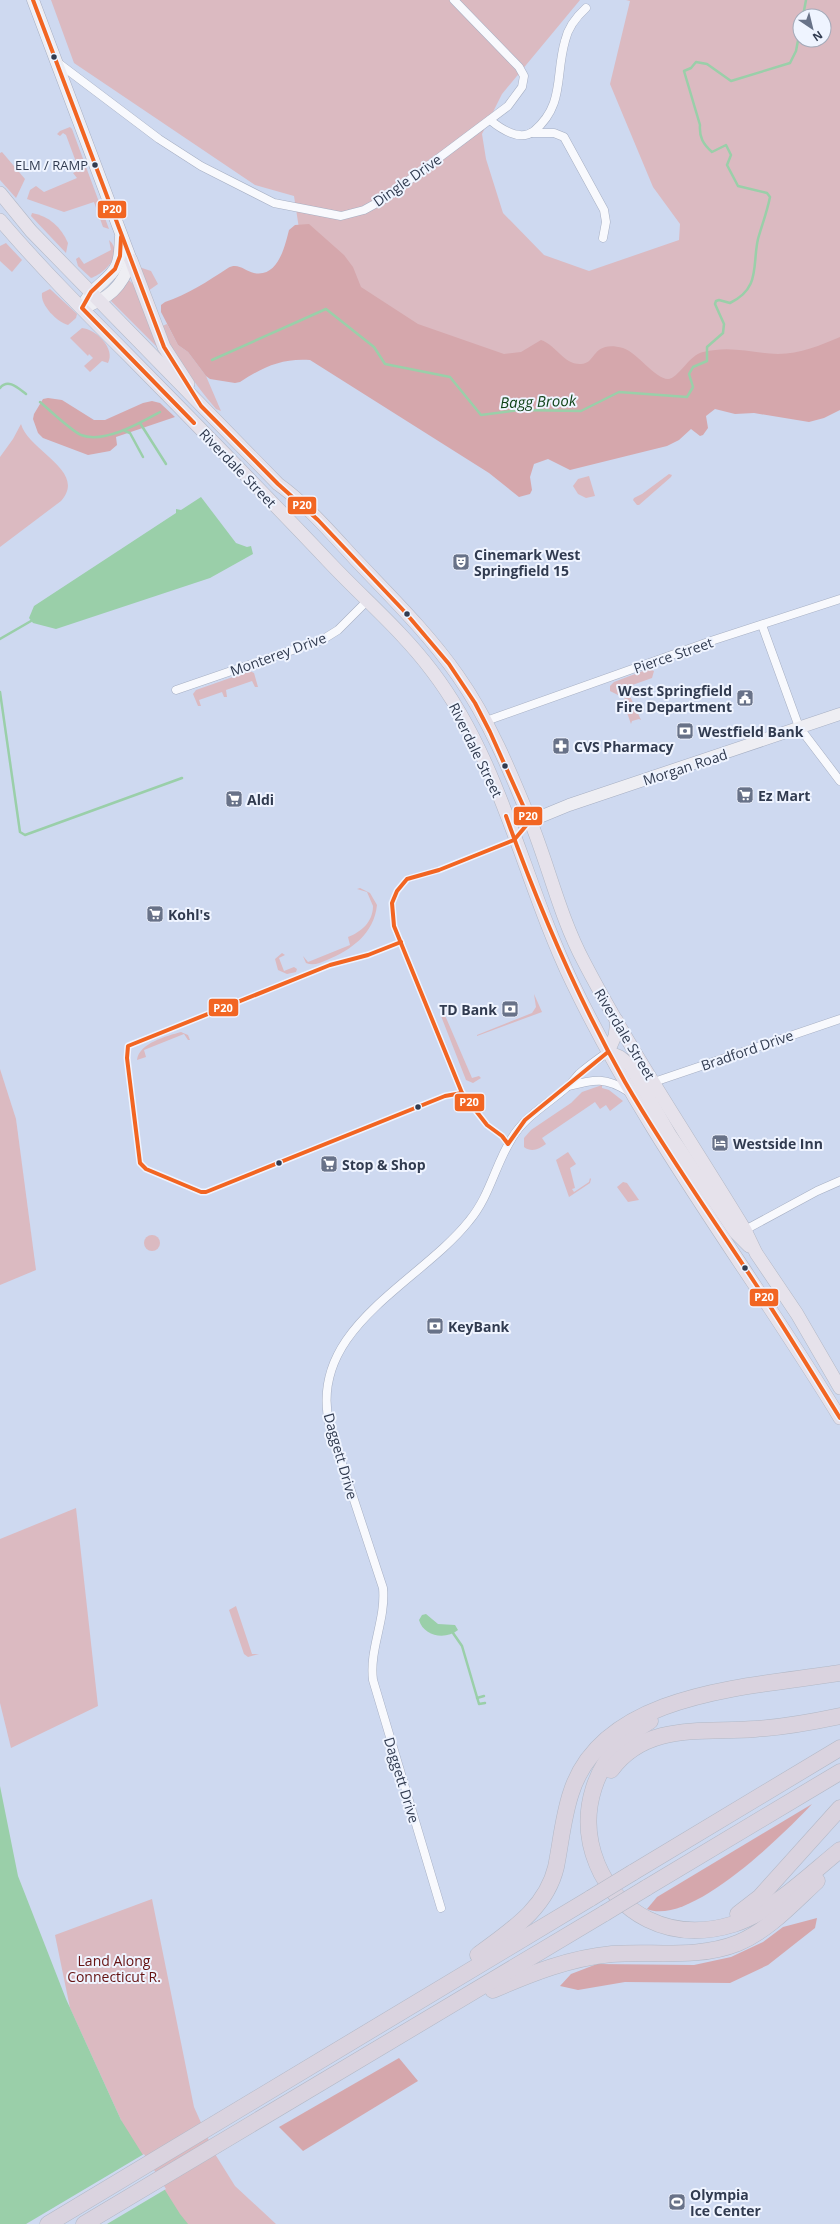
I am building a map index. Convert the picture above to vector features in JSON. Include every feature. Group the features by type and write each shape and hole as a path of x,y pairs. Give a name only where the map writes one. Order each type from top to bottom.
{"highway":[{"path":"411,2006 518,1924 539,1903 554,1874 566,1808 574,1784 584,1763 606,1738 631,1721 655,1710 687,1700 736,1689 840,1673"},
{"path":"736,1689 700,1698 678,1706 642,1726 620,1744 602,1767 592,1789 589,1814 591,1839 601,1872 615,1895 640,1914 663,1924 680,1927 703,1926 724,1921 739,1914 760,1897 840,1808"},
{"path":"591,1839 594,1806 605,1778 624,1755 646,1741 676,1732 770,1727 840,1716"},
{"path":"48,2224 840,1748"},
{"path":"84,2224 840,1772"},
{"path":"663,1924 699,1930 718,1928 743,1921 770,1906 840,1850"},
{"path":"428,2019 521,1978 567,1962 614,1954 700,1952 732,1945 747,1938 767,1925 840,1861"}],"main road":[{"path":"32,0 56,60 147,306 164,347 202,406"},
{"name":"Riverdale Street","path":"0,194 31,231 202,406 367,571 432,642 459,677 486,721 530,821 567,924 583,960 654,1082 745,1230 756,1253 797,1314 840,1388"},
{"name":"Riverdale Street","path":"0,220 82,308 368,600 432,671 453,701 494,781 514,840 548,930 572,982 608,1052 693,1191 780,1321 840,1418"},
{"path":"82,308 91,292 115,269 120,256 121,237"},
{"path":"82,308 101,302 117,287 126,276 131,260"},
{"path":"288,518 286,510 295,507 346,559 367,571"},
{"name":"Morgan Road","path":"530,821 569,805 840,714"},
{"path":"509,825 530,821"},
{"path":"514,840 530,821"},
{"path":"617,1020 615,1036 608,1052 620,1056 630,1065 670,1135 736,1233 756,1253"}],"street":[{"name":"Dingle Drive","path":"56,60 159,139 202,166 274,203 342,216 364,210 384,199 508,106 522,87 524,76 515,63 454,0"},
{"path":"531,133 544,122 552,109 561,73 564,41 572,23 586,8"},
{"path":"490,120 501,129 515,134 554,133 564,138 604,210 606,222 603,238"},
{"name":"Pierce Street","path":"486,721 840,599"},
{"name":"Monterey Drive","path":"176,690 322,640 338,630 368,600"},
{"path":"762,625 799,727 840,781"},
{"name":"Bradford Drive","path":"654,1082 840,1019"},
{"name":"Daggett Drive","path":"440,1908 373,1680 372,1664 382,1610 383,1588 330,1427 327,1408 328,1384 333,1362 348,1336 465,1226 486,1198 504,1152 517,1130 535,1112 568,1086 578,1075 608,1052"},
{"path":"568,1086 596,1079 619,1085 633,1094"},
{"path":"745,1230 816,1191 840,1181"}],"green space":[{"path":"51,0 580,0 502,94 482,134 486,159 503,213 544,255 589,271 679,240 680,224 653,187 610,84 630,1 626,0 840,0 840,359 748,399 413,341 300,235 294,196 255,185 74,63"},
{"path":"70,127 109,229 103,227 94,202 64,212 27,199 30,190 36,186 44,192 77,178 73,173 79,170 66,135 63,133 60,136 57,134 60,131"},
{"path":"2,152 25,179 16,198 0,180 0,153"},
{"path":"32,213 44,217 58,227 68,243 66,253 31,216"},
{"path":"109,240 115,251 114,257 107,268 91,278 78,266 76,259 79,257 84,264 111,250"},
{"path":"6,243 22,260 12,272 0,261 0,246"},
{"path":"139,267 151,271 158,284 148,291"},
{"path":"129,280 134,285 161,351 111,301"},
{"path":"50,289 77,314 76,318 68,325 54,317 46,308 42,298 42,293"},
{"path":"167,324 178,345 188,352 206,376 221,411 216,409 200,389 172,349 160,327"},
{"path":"82,328 93,332 98,336 107,346 109,352 110,358 108,363 102,361 90,372 84,366 93,358 89,354 88,356 70,338"},
{"path":"21,424 26,434 54,461 62,471 67,480 67,490 61,501 0,547 0,457 13,439"},
{"path":"669,474 672,475 671,477 639,505 637,505 633,500 634,498 642,494"},
{"path":"589,476 595,496 586,498 578,494 573,486 578,479"},
{"path":"648,669 654,671 652,678 624,688 618,695 610,691 610,686 614,682"},
{"path":"250,671 254,673 258,687 255,687 252,681 226,690 227,697 224,697 222,692 199,700 201,706 198,706 193,694 196,690"},
{"path":"636,690 629,694 641,720 639,719 632,721 631,724 623,701 628,692"},
{"path":"360,888 370,893 377,905 375,915 366,933 353,946 336,956 316,964 306,963 303,956 308,962 350,945 348,937 362,929 369,922 373,906 367,892 357,889"},
{"path":"282,953 285,955 279,958 284,971 294,967 297,969 296,972 287,974 278,970 275,959"},
{"path":"534,994 542,1012 477,1036 532,1013 536,1007"},
{"path":"448,1006 450,1009 444,1013 472,1078 479,1076 481,1078 473,1083 466,1080 441,1016 441,1010"},
{"path":"181,1032 188,1035 190,1040 188,1040 184,1034 144,1050 146,1057 137,1060 143,1049 154,1041"},
{"path":"0,1069 16,1119 36,1270 0,1285"},
{"path":"602,1085 602,1088 609,1090 623,1101 610,1111 606,1105 600,1109 595,1102 542,1138 546,1144 543,1146 533,1150 524,1147 524,1138 531,1130 571,1103 582,1092"},
{"path":"568,1152 576,1164 570,1168 575,1188 572,1189 574,1192 589,1182 590,1178 591,1179 590,1183 569,1197 556,1160"},
{"path":"623,1182 627,1183 639,1200 628,1202 617,1187"},
{"path":"152,1235 158,1237 160,1243 158,1249 152,1251 146,1249 144,1243 146,1237"},
{"path":"76,1508 98,1706 11,1748 0,1703 0,1539"},
{"path":"236,1606 252,1654 259,1654 248,1657 244,1654 229,1610"},
{"name":"Land Along Connecticut R.","path":"152,1899 194,2107 215,2154 235,2186 276,2224 149,2224 121,2120 70,2008 55,1935"}],"shaded area":[{"path":"309,224 344,255 353,267 361,287 418,324 504,354 521,352 541,340 570,361 581,364 586,363 596,353 605,347 613,346 629,351 652,371 663,378 668,379 676,375 693,357 703,352 732,349 786,354 810,348 840,337 840,410 824,418 809,422 754,413 735,414 715,409 706,416 708,428 703,435 700,436 691,429 679,440 667,446 570,470 548,459 534,464 530,477 532,490 530,494 519,497 489,473 310,360 290,360 282,362 265,368 240,382 235,383 210,379 206,376 188,352 178,345 161,312 161,305 189,292 232,266 238,266 254,273 269,271 275,266 279,259 289,230 295,225"},
{"path":"48,398 62,400 94,420 105,420 143,403 152,401 160,403 175,417 116,437 117,445 110,451 88,455 43,438 38,433 33,419 34,414 43,399"},
{"path":"201,497 236,543 247,547 251,546 253,554 210,578 56,629 33,623 29,618 34,606 176,513 176,509 181,510"},
{"path":"426,1614 438,1624 455,1625 458,1630 442,1636 430,1633 422,1626 419,1620 422,1615"},
{"path":"0,1786 18,1876 66,1999 121,2120 180,2214 188,2224 0,2224"},
{"path":"812,1804 759,1855 711,1892 687,1904 665,1911 647,1909 657,1897"},
{"path":"817,1918 815,1928 768,1965 730,1983 625,1982 578,1990 560,1986 571,1974 597,1964 694,1965 731,1957 763,1942 783,1927"},
{"path":"399,2058 418,2081 303,2151 279,2127"}],"pier":[{"path":"144,2154 166,2189 107,2224 26,2224"}],"waterway":[{"name":"Bagg Brook","path":"804,8 806,0"},
{"name":"Bagg Brook","path":"212,360 326,309 374,347 385,364 450,377 481,415 519,410 581,411 619,392 687,397 693,387 689,374 693,367 707,361 707,347 723,333 724,324 715,304 716,301 719,300 730,303 740,297 751,283 755,267 758,239 770,197 767,193 738,186 727,165 731,155 726,145 712,152 706,146 701,137 700,125 684,71 691,68 696,62 707,64 731,81 790,63 797,48"},
{"name":"Bagg Brook","path":"0,388 3,385 10,384 26,394"},
{"name":"Bagg Brook","path":"40,402 76,432 90,437 111,435 142,422 160,412"},
{"path":"140,423 166,464"},
{"path":"125,431 130,433 143,457"},
{"path":"0,639 31,621"},
{"path":"0,692 20,832 25,835 182,778"},
{"path":"453,1633 462,1646 479,1704 485,1703"},
{"path":"477,1698 484,1696"}],"transit line":[{"name":"P20","path":"33,0 164,347 201,406 278,484 318,520 404,611 449,664 475,703 490,732 530,821 514,840 439,870 407,879 397,891 392,903 394,926 462,1093 487,1125 502,1136 508,1144 525,1120 608,1052"},
{"name":"P20","path":"121,237 120,256 115,269 91,292 82,308 194,423"},
{"name":"P20","path":"506,816 545,918 575,985 607,1050 656,1133 766,1300 840,1418"},
{"name":"P20","path":"401,942 368,955 330,965 128,1046 127,1058 140,1163 146,1169 201,1192 206,1192 445,1096 462,1093"}],"place":[{"name":"ELM / RAMP","path":"95,165"},
{"name":"Cinemark West Springfield 15","path":"461,562"},
{"name":"West Springfield Fire Department","path":"745,698"},
{"name":"Westfield Bank","path":"685,731"},
{"name":"CVS Pharmacy","path":"561,746"},
{"name":"Ez Mart","path":"745,795"},
{"name":"Aldi","path":"234,799"},
{"name":"Kohl's","path":"155,914"},
{"name":"TD Bank","path":"510,1009"},
{"name":"Westside Inn","path":"720,1143"},
{"name":"Stop & Shop","path":"329,1164"},
{"name":"KeyBank","path":"435,1326"},
{"name":"Olympia Ice Center","path":"677,2202"}]}
